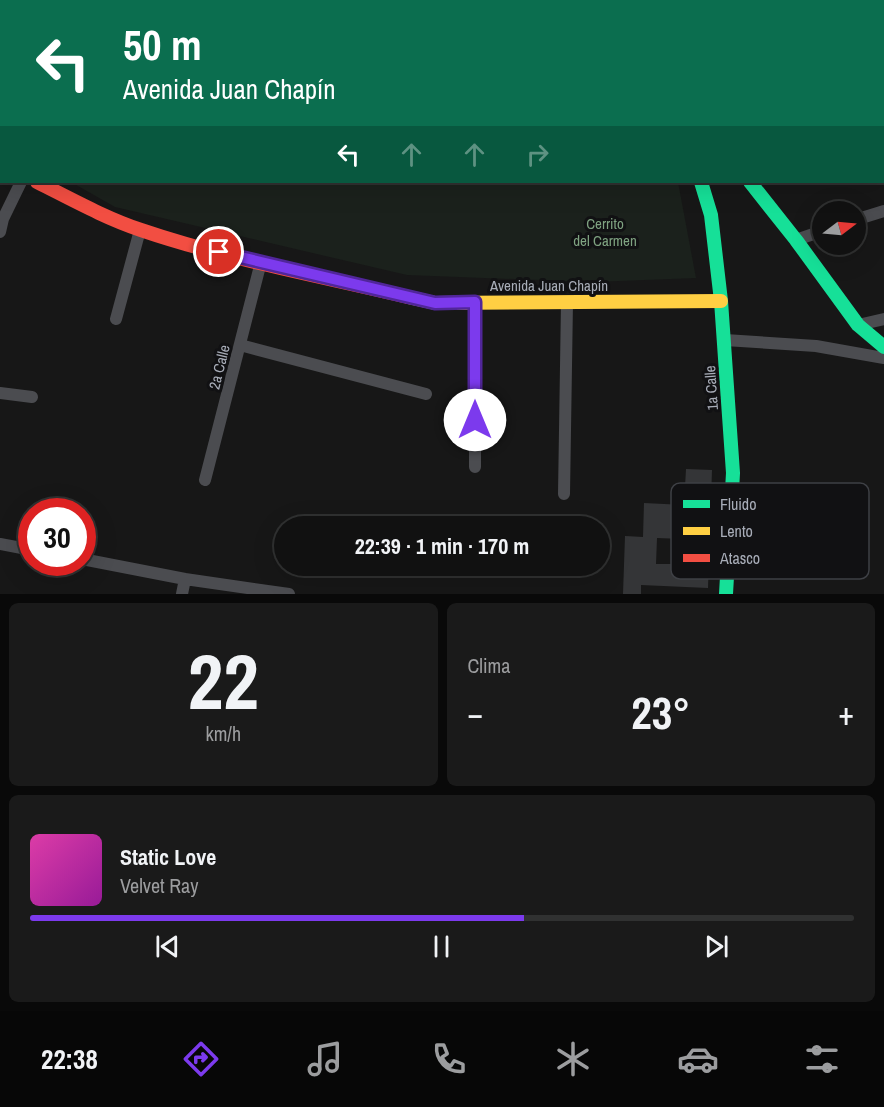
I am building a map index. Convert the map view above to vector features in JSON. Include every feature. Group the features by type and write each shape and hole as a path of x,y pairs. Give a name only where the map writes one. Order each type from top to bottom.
{"street":[{"path":"0,232 3,219 21,183"},
{"name":"Avenida Juan Chapín","path":"39,183 140,230 198,247 435,303 721,301"},
{"name":"1a Calle","path":"701,183 711,215 721,301 732,483"},
{"path":"751,183 858,325 884,347"},
{"path":"866,217 884,211"},
{"path":"116,319 140,230"},
{"path":"796,240 812,234"},
{"name":"2a Calle","path":"205,480 261,262"},
{"path":"475,302 475,467"},
{"path":"564,494 567,302"},
{"path":"858,325 884,319"},
{"path":"725,340 816,346 884,358"},
{"path":"240,345 426,394"},
{"path":"0,393 32,397"},
{"path":"0,544 18,547"},
{"path":"96,563 185,579 289,594"},
{"path":"182,594 185,579"},
{"name":"1a Calle","path":"726,594 727,579"}],"green space":[{"name":"Cerrito del Carmen","path":"73,183 678,183 696,278 593,282 407,275 115,207"}],"building":[{"path":"686,469 712,470 712,483 685,483"},
{"path":"644,503 671,504 671,539 657,538 656,564 671,564 671,579 708,579 708,588 641,585 641,594 623,594 625,536 643,537"}],"traffic: fast":[{"path":"701,183 711,215 721,301 732,483"},
{"path":"751,183 858,325 884,347"},
{"path":"726,594 727,579"}],"traffic: slow":[{"path":"408,297 435,303 721,301"}],"traffic: jam":[{"path":"39,183 114,220 173,240 408,297"}],"route":[{"path":"219,252 435,303 475,302 475,420"}]}
